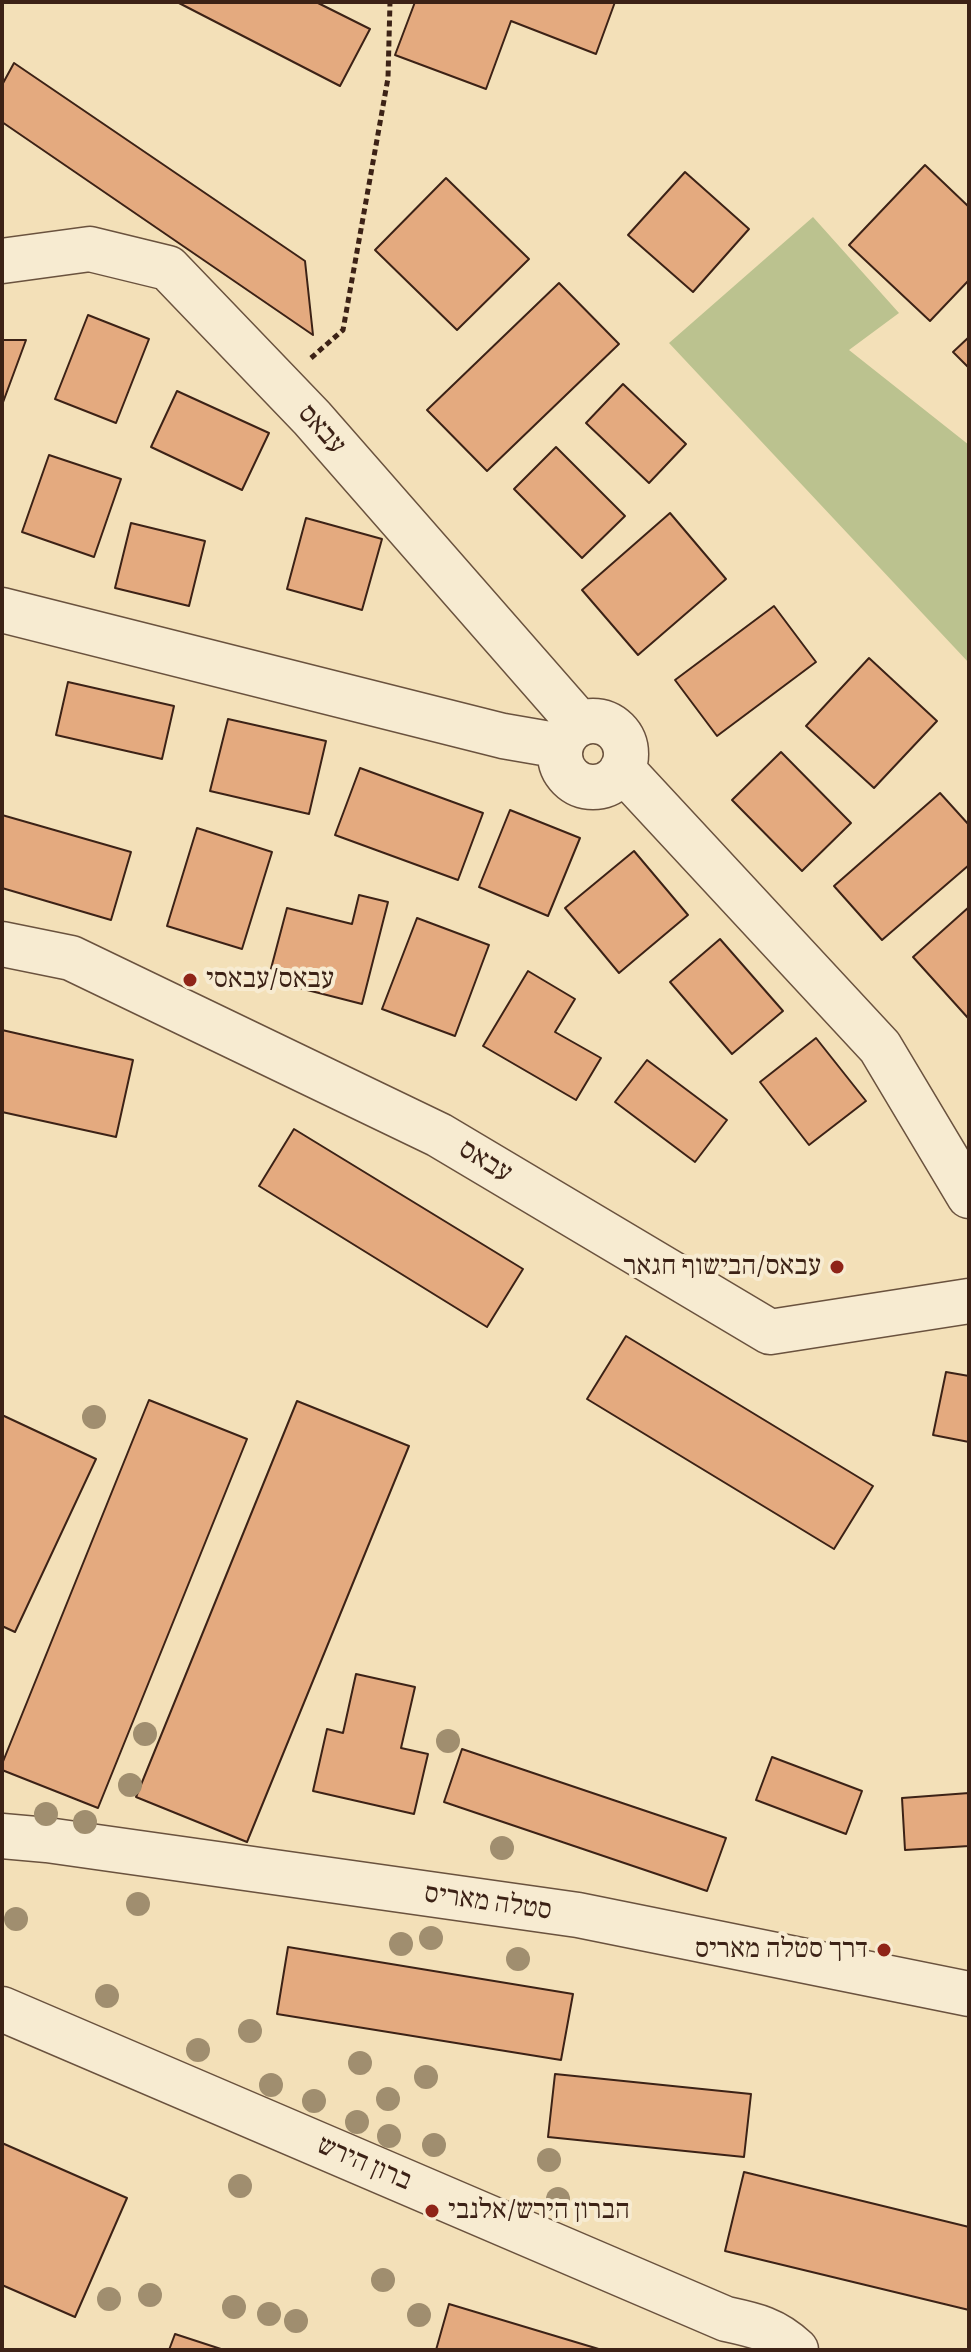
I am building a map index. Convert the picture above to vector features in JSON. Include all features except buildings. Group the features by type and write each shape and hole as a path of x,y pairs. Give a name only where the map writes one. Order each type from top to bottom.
{"street":[{"name":"עבאס","path":"2,261 90,249 168,268 312,418 570,735"},
{"path":"2,610 503,736 570,735 591,721 613,728 625,747 622,769 880,1047 969,1196"},
{"name":"עבאס","path":"2,944 71,958 439,1135 770,1332 969,1301"},
{"name":"סטלה מאריס","path":"2,1836 578,1915 969,1994"},
{"name":"ברון הירש","path":"2,2009 726,2319 760,2327 782,2337 796,2350"},
{"name":"ברון הירש","path":"726,2319 758,2350"}],"path":[{"path":"281,386 343,330 388,78 390,2"}],"green space":[{"path":"813,217 899,313 849,350 969,445 969,663 669,343"}],"place":[{"name":"עבאס/עבאסי","path":"190,980"},
{"name":"עבאס/הבישוף חגאר","path":"837,1267"},
{"name":"דרך סטלה מאריס","path":"884,1950"},
{"name":"הברון הירש/אלנבי","path":"432,2211"}]}
